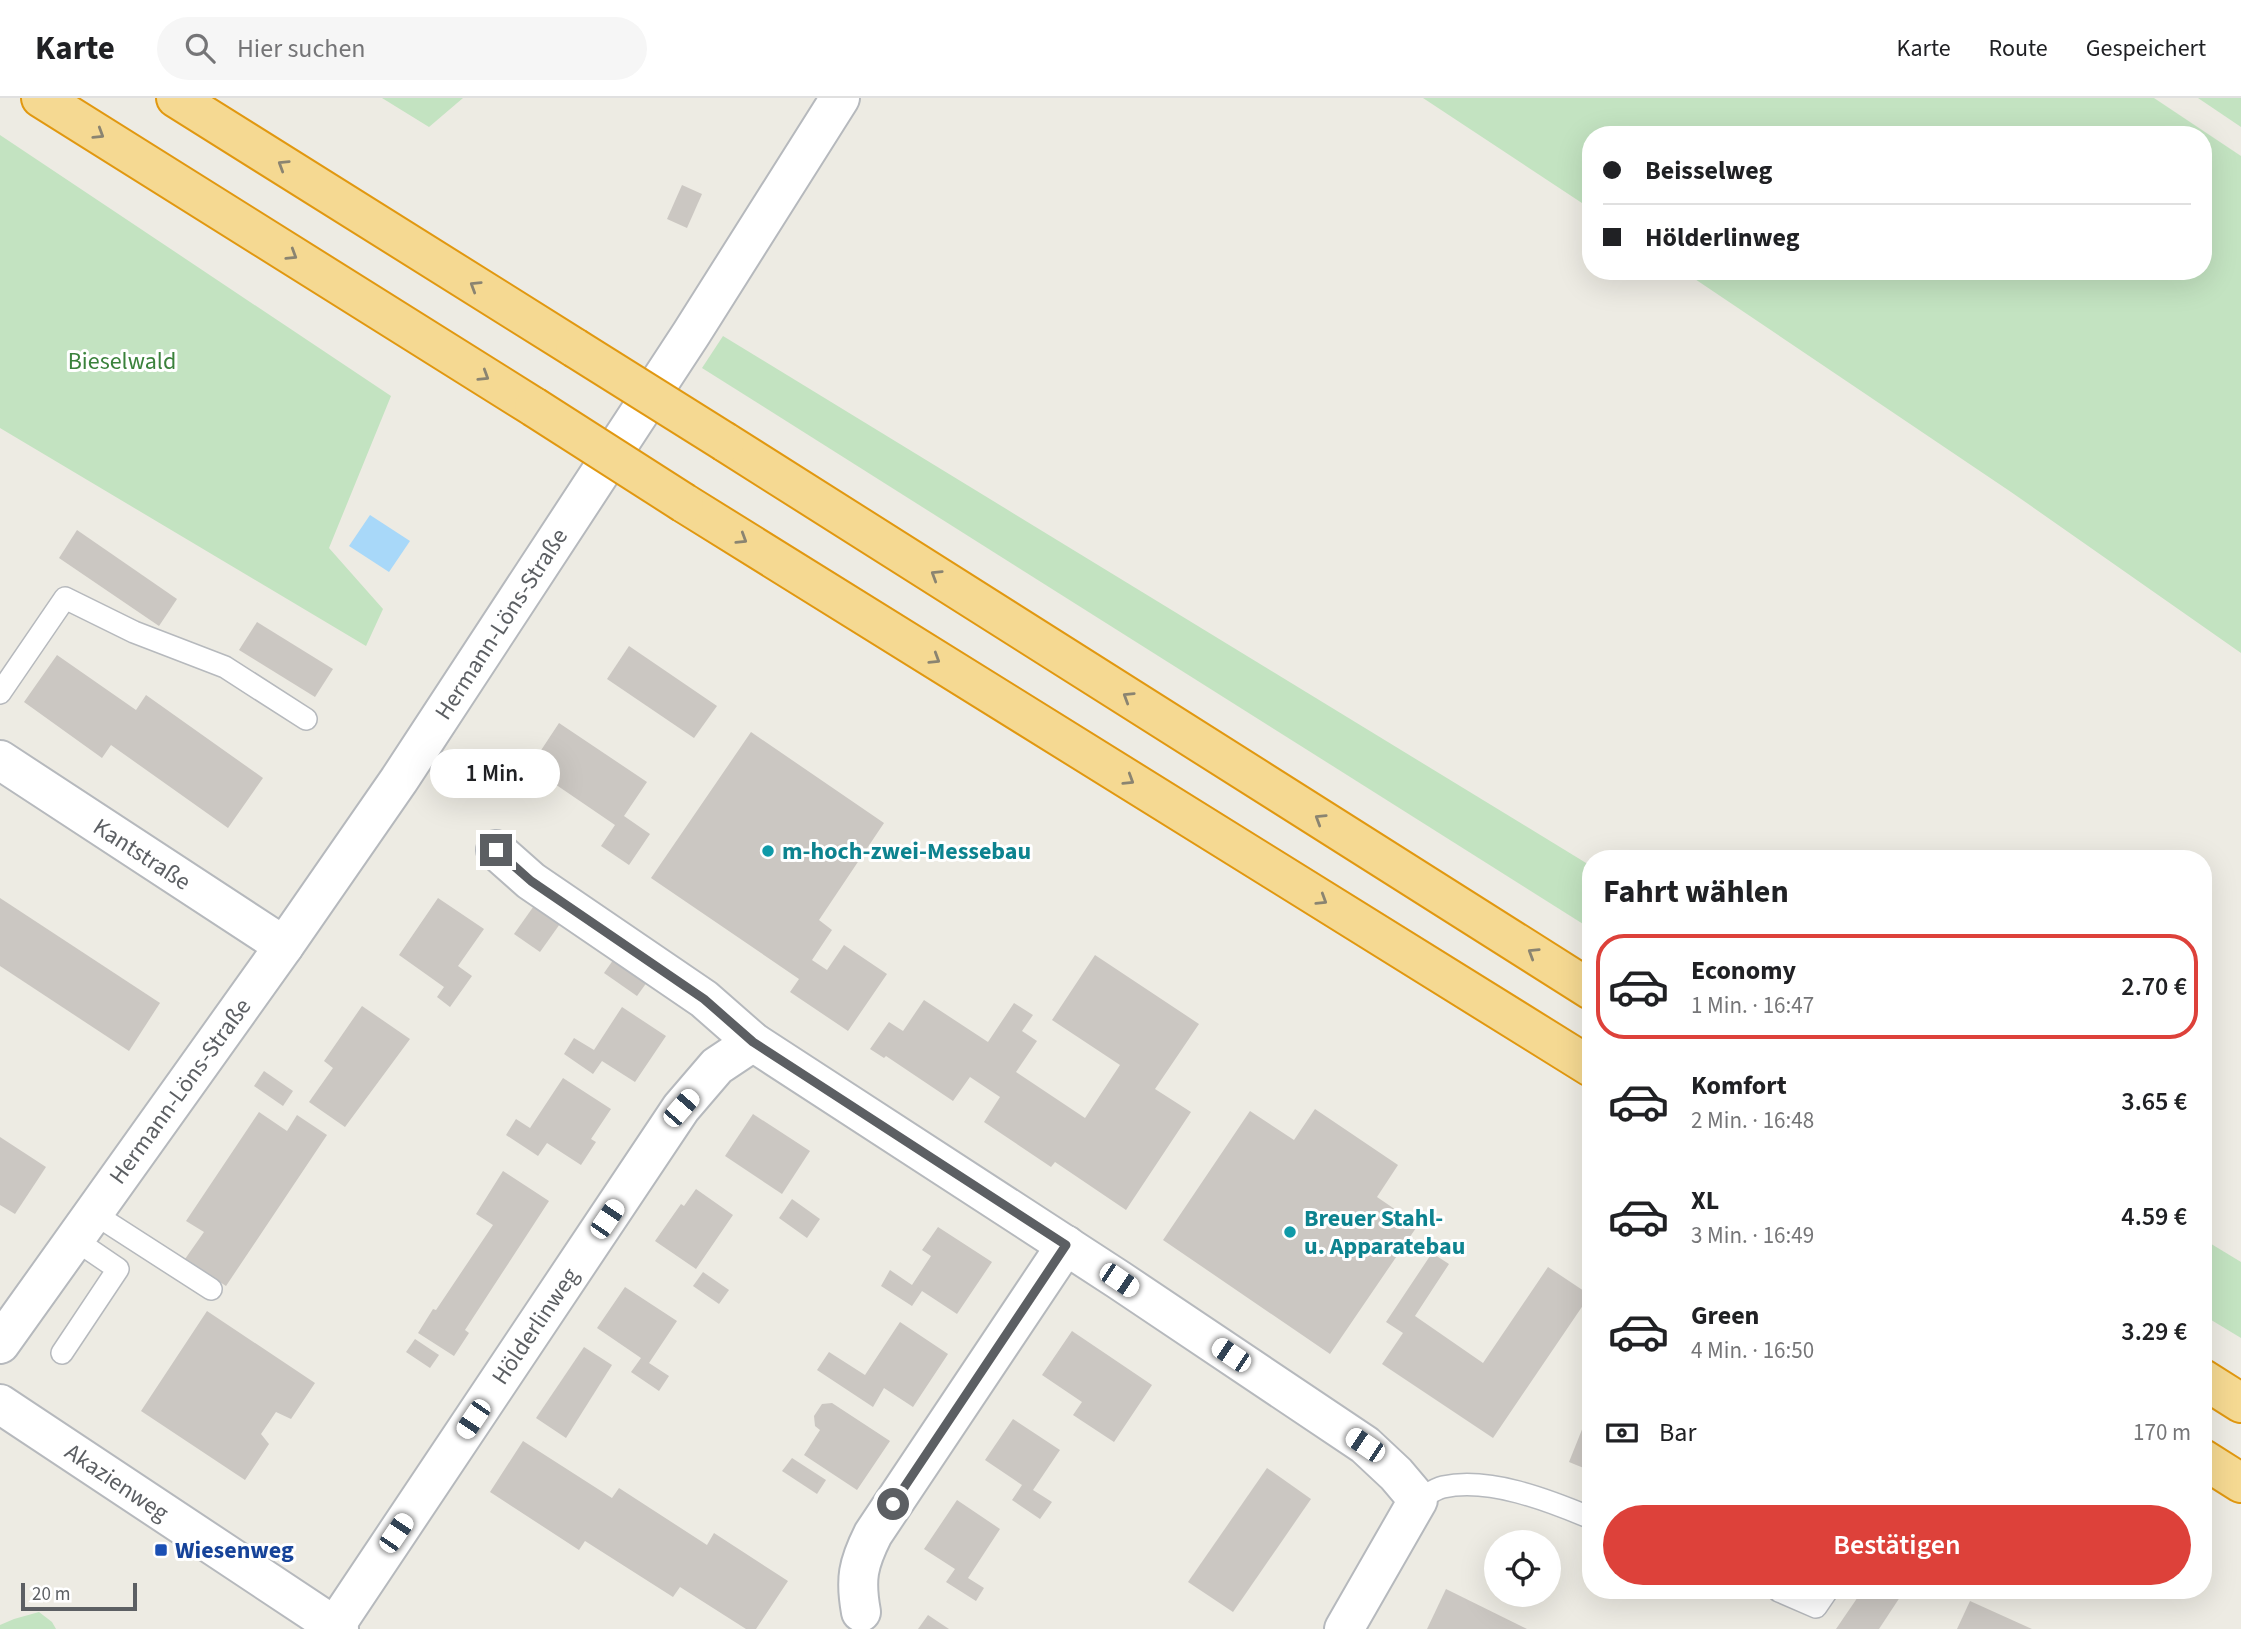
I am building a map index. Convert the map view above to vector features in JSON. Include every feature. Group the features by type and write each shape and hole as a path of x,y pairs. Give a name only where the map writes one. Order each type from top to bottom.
{"highway":[{"path":"41,98 684,503 1582,1061"},
{"path":"176,98 1582,984"},
{"path":"2212,1385 2241,1403"},
{"path":"2212,1465 2241,1483"}],"street":[{"name":"Hermann-Löns-Straße","path":"0,1344 284,946 432,731 691,334 840,98"},
{"name":"Kantstraße","path":"0,760 284,946"},
{"path":"496,850 531,881 704,999 753,1042 1066,1245 1365,1445 1419,1500 1344,1629"},
{"name":"Hölderlinweg","path":"337,1627 681,1108 717,1066 753,1042"},
{"path":"861,1612 858,1570 873,1534 1066,1245"},
{"name":"Akazienweg","path":"0,1404 337,1627"}],"lane":[{"path":"0,693 65,598 134,632 225,667 306,719"},
{"path":"84,1226 211,1289"},
{"path":"62,1353 118,1269 84,1226"},
{"path":"1419,1500 1440,1488 1470,1485 1516,1492 1582,1514"}],"green space":[{"path":"382,98 463,98 429,127"},
{"path":"1423,98 2154,98 2196,126 1582,126 1582,203"},
{"path":"2198,98 2241,98 2241,127"},
{"name":"Bieselwald","path":"0,135 391,396 329,548 383,609 366,646 0,428"},
{"path":"2212,137 2241,156 2241,653 2011,492 1696,280 2212,280"},
{"path":"723,336 1582,861 1582,923 702,368"},
{"path":"2212,1244 2241,1262 2241,1338 2212,1320"},
{"path":"39,1612 52,1622 56,1629 0,1629 0,1625"}],"water":[{"path":"370,515 410,541 389,572 349,546"}],"building":[{"path":"682,185 702,194 687,228 667,219"},
{"path":"77,530 177,599 159,626 59,558"},
{"path":"257,622 333,669 315,697 239,650"},
{"path":"629,646 717,706 694,738 607,679"},
{"path":"57,655 136,710 146,695 263,778 228,828 111,745 102,758 24,702"},
{"path":"559,723 647,782 624,816 650,834 629,865 601,846 615,825 530,767"},
{"name":"m-hoch-zwei-Messebau","path":"751,732 884,823 819,920 832,930 812,960 827,970 844,945 887,974 848,1031 790,992 799,979 651,878"},
{"path":"0,898 160,1003 129,1051 0,966"},
{"path":"438,898 484,929 458,966 472,976 450,1007 437,997 444,987 399,955"},
{"path":"536,903 562,921 540,952 514,934"},
{"path":"1095,955 1199,1024 1155,1089 1191,1112 1126,1210 1055,1162 1051,1167 984,1122 1000,1097 970,1077 953,1101 886,1056 884,1058 870,1049 889,1022 903,1031 924,1000 988,1042 1014,1003 1033,1015 1022,1031 1037,1041 1016,1072 1085,1118 1120,1065 1052,1020"},
{"path":"616,956 650,978 637,996 604,973"},
{"path":"362,1006 410,1039 345,1127 309,1102 333,1068 324,1061"},
{"path":"622,1007 666,1036 635,1082 602,1061 593,1074 564,1054 574,1038 594,1050"},
{"path":"264,1071 293,1091 283,1106 254,1086"},
{"path":"563,1078 611,1109 591,1139 596,1142 581,1165 547,1143 538,1156 506,1135 516,1119 530,1128"},
{"name":"Breuer Stahl- u. Apparatebau","path":"1315,1109 1398,1165 1377,1197 1418,1225 1330,1354 1163,1240 1250,1111 1294,1140"},
{"path":"259,1112 287,1131 297,1115 327,1135 226,1286 185,1259 204,1232 186,1221"},
{"path":"753,1114 810,1151 782,1194 725,1156"},
{"path":"0,1137 46,1167 15,1214 0,1205"},
{"path":"503,1171 549,1201 465,1330 469,1333 454,1356 418,1333 493,1225 476,1214"},
{"path":"696,1189 733,1215 696,1269 655,1241 681,1204 684,1206"},
{"path":"792,1199 820,1219 807,1238 779,1218"},
{"path":"938,1227 992,1262 957,1314 922,1291 912,1306 881,1286 890,1270 912,1285 931,1256 922,1250"},
{"path":"1432,1253 1449,1264 1415,1316 1483,1363 1548,1267 1582,1290 1582,1307 1493,1438 1382,1364 1403,1333 1386,1322"},
{"path":"703,1272 729,1290 719,1304 693,1286"},
{"path":"625,1287 677,1321 649,1363 669,1376 659,1391 631,1372 641,1358 597,1328"},
{"path":"207,1311 315,1383 291,1419 276,1412 261,1434 269,1444 245,1480 141,1411"},
{"path":"900,1322 948,1354 913,1407 884,1388 873,1407 817,1370 829,1352 865,1375"},
{"path":"1072,1331 1152,1385 1114,1442 1073,1415 1082,1402 1042,1375"},
{"path":"415,1339 439,1355 430,1368 406,1352"},
{"path":"584,1347 612,1365 566,1438 536,1418"},
{"path":"832,1403 890,1441 857,1490 804,1455 820,1430 815,1426 814,1416 822,1404"},
{"path":"1013,1419 1060,1450 1033,1490 1052,1502 1040,1519 1012,1500 1022,1485 985,1460"},
{"path":"1582,1430 1582,1467 1569,1462"},
{"path":"523,1441 612,1498 619,1488 707,1545 714,1533 788,1581 756,1629 746,1629 680,1587 673,1597 585,1541 579,1550 490,1492"},
{"path":"792,1458 826,1480 817,1494 782,1471"},
{"path":"1267,1468 1311,1499 1233,1612 1188,1582"},
{"path":"957,1500 1000,1529 968,1578 984,1588 976,1601 946,1582 955,1569 924,1549"},
{"path":"1446,1589 1527,1629 1427,1629"},
{"path":"1857,1599 1899,1599 1879,1629 1836,1629"},
{"path":"1970,1601 2032,1629 1957,1629"},
{"path":"928,1615 949,1629 918,1629"}],"place":[{"name":"m-hoch-zwei-Messebau","path":"768,851"},
{"name":"Breuer Stahl- u. Apparatebau","path":"1290,1232"},
{"name":"Wiesenweg","path":"161,1550"}],"route":[{"path":"496,850 531,881 704,999 753,1042 1066,1245 893,1504"}]}
